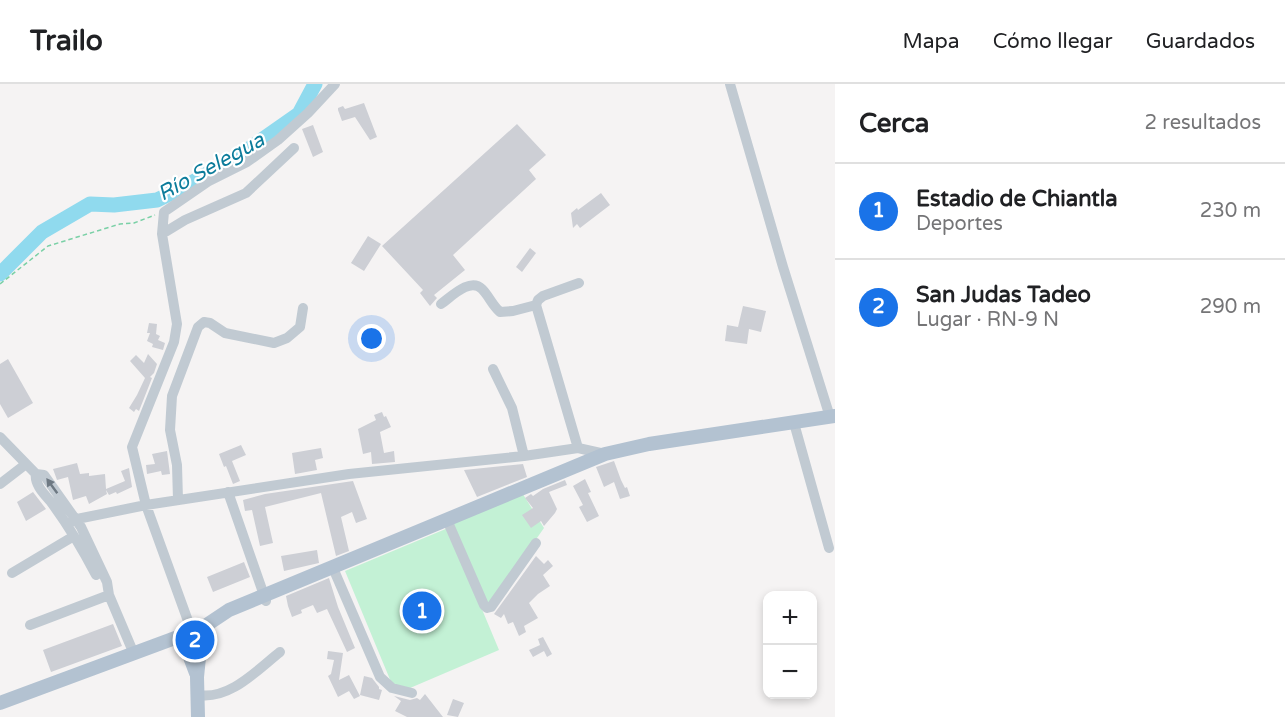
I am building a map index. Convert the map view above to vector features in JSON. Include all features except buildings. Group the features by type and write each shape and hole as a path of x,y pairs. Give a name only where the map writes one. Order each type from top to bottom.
{"main road":[{"path":"0,703 192,632 265,598 327,575 333,568 605,454 649,444 833,416"},
{"path":"192,632 197,677 198,717"},
{"path":"192,632 197,677"}],"street":[{"path":"192,632 146,505 132,447 174,342 177,324 162,234 164,212 209,181 247,162 278,140 335,84"},
{"path":"730,84 783,267 833,416"},
{"path":"162,234 185,220 246,194 294,148"},
{"path":"578,448 536,305 543,296 579,283"},
{"path":"441,304 467,286 476,285 482,289 493,306 500,312 536,305"},
{"path":"178,500 177,465 170,430 172,396 198,327 204,322 210,323 225,333 274,343 287,338 300,327 303,308"},
{"path":"494,369 512,408 524,456"},
{"path":"794,423 829,548"},
{"path":"0,437 36,474 44,475 107,582 109,594 134,654"},
{"path":"72,521 146,505 349,474 524,456 578,448 605,454"},
{"path":"0,484 26,464"},
{"path":"228,492 265,598"},
{"path":"447,520 487,608 491,607 536,543"},
{"path":"72,521 74,536 101,585 109,594"},
{"path":"12,573 74,536"},
{"path":"333,568 380,677 392,688 412,693"},
{"path":"30,625 109,594"},
{"path":"198,695 224,694 280,652"}],"path":[{"path":"0,284 48,246 120,224 134,223 164,212"}],"green space":[{"path":"521,491 544,528 491,603 485,604 449,522"},
{"path":"448,528 499,650 396,694 345,571"}],"waterway":[{"name":"Río Selegua","path":"0,274 42,232 90,204 114,205 157,200 239,156 299,114 315,84"}],"place":[{"name":"Estadio de Chiantla","path":"422,611"},
{"name":"San Judas Tadeo","path":"195,640"}]}
